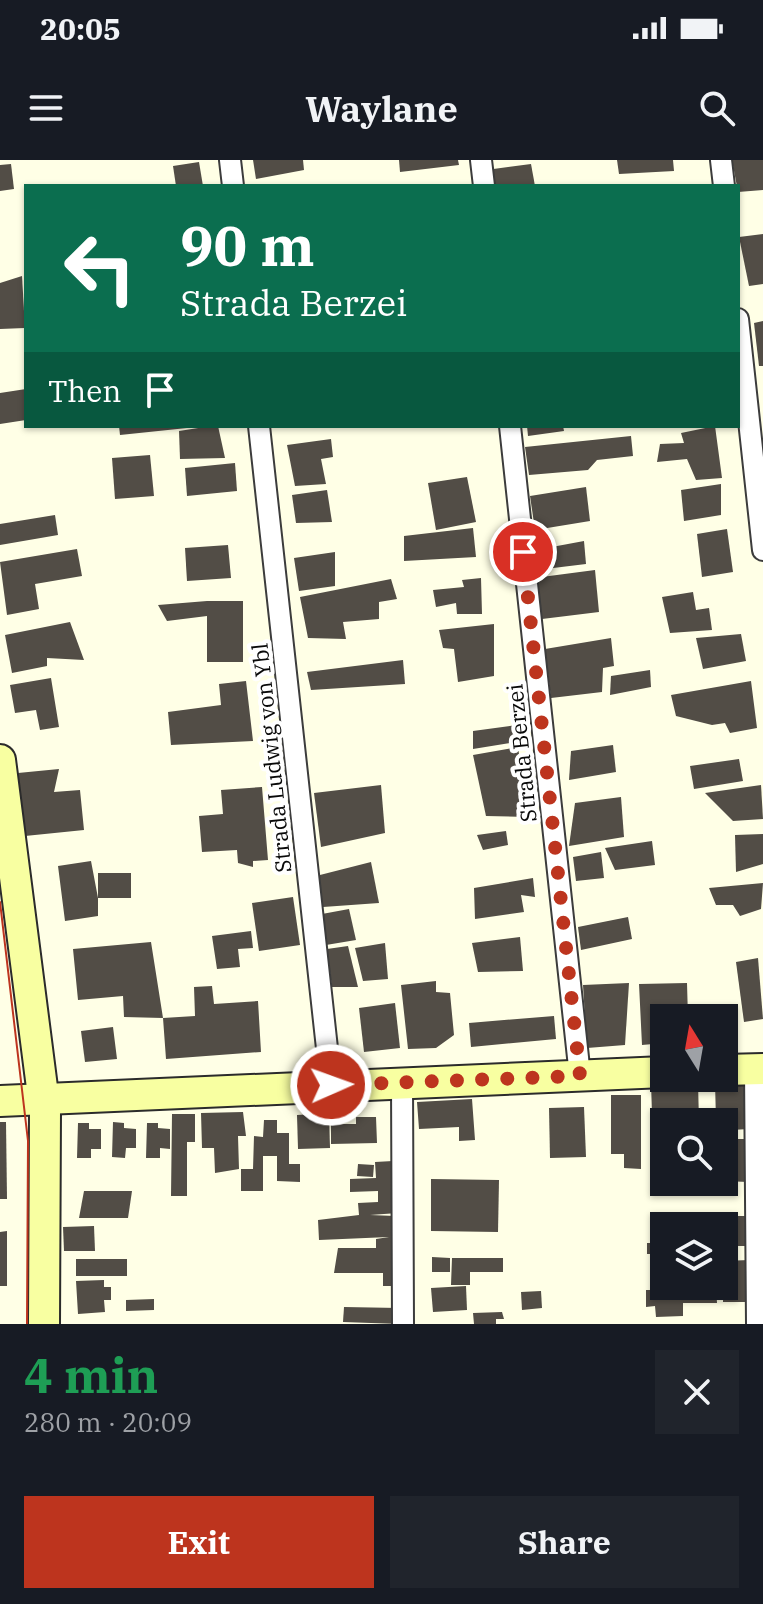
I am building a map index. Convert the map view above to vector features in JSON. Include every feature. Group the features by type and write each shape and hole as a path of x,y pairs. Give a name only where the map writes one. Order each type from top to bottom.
{"street":[{"path":"230,160 233,184"},
{"path":"481,160 484,184"},
{"path":"721,160 724,184"},
{"path":"740,337 763,550"},
{"name":"Strada Ludwig von Ybl","path":"259,428 331,1085"},
{"name":"Strada Berzei","path":"510,428 580,1076"},
{"path":"0,760 43,1099 44,1324"},
{"path":"738,1070 759,1069 757,1324"},
{"path":"0,1101 650,1073"},
{"path":"402,1082 403,1324"}],"building":[{"path":"253,160 303,160 304,170 256,179"},
{"path":"399,160 458,160 459,165 400,172"},
{"path":"617,160 673,160 674,171 619,174"},
{"path":"732,160 763,160 763,190 740,192 740,184 736,184"},
{"path":"199,162 203,184 176,184 173,166"},
{"path":"11,164 14,189 0,191 0,165"},
{"path":"531,164 535,184 490,184 486,170"},
{"path":"763,234 763,284 749,286 740,237"},
{"path":"22,276 24,328 0,329 0,283"},
{"path":"763,321 763,366 759,366 754,323"},
{"path":"24,389 24,420 0,424 0,393"},
{"path":"119,428 187,428 120,435"},
{"path":"218,428 225,458 180,459 179,431"},
{"path":"527,428 563,428 564,431 528,436"},
{"path":"715,428 722,478 696,480 687,459 657,462 660,444 684,443 681,433"},
{"path":"631,436 633,456 597,460 588,470 529,475 525,447"},
{"path":"331,439 333,457 321,459 326,484 295,486 287,445"},
{"path":"150,455 154,496 115,499 112,458"},
{"path":"235,463 237,491 187,496 185,468"},
{"path":"467,477 476,522 436,530 428,483"},
{"path":"721,484 721,515 684,521 681,490"},
{"path":"586,487 590,521 535,530 530,496"},
{"path":"327,490 332,522 296,523 292,495"},
{"path":"55,515 58,535 0,545 0,524"},
{"path":"473,528 476,557 404,561 404,536"},
{"path":"727,529 733,572 702,577 697,534"},
{"path":"584,541 586,564 545,569 541,549"},
{"path":"228,545 231,578 187,581 185,548"},
{"path":"77,549 82,576 35,584 39,609 7,615 0,562"},
{"path":"335,552 335,586 299,591 294,558"},
{"path":"595,570 599,612 542,619 534,578"},
{"path":"481,578 482,614 457,614 456,603 436,607 433,590 464,587 462,580"},
{"path":"391,579 397,599 379,602 379,619 343,622 346,639 308,638 300,597"},
{"path":"693,592 696,610 709,608 712,630 670,633 662,597"},
{"path":"243,601 243,662 207,662 207,616 167,621 158,605"},
{"path":"70,622 84,660 47,658 47,666 12,673 5,635"},
{"path":"494,624 494,676 458,682 454,649 443,648 439,630"},
{"path":"741,634 746,661 703,669 696,638"},
{"path":"611,638 614,666 603,668 602,692 551,698 545,649"},
{"path":"403,660 405,684 311,690 307,672"},
{"path":"650,670 651,687 610,695 611,676"},
{"path":"51,678 59,727 40,730 36,710 15,713 10,685"},
{"path":"246,681 253,741 171,745 168,712 221,705 219,684"},
{"path":"751,681 757,728 730,733 725,723 712,725 676,716 671,695"},
{"path":"517,725 517,742 473,749 473,731"},
{"path":"613,745 616,772 569,780 571,751"},
{"path":"518,747 528,817 486,816 473,755"},
{"path":"739,759 743,781 694,789 690,766"},
{"path":"59,769 54,792 80,790 84,830 25,836 18,773"},
{"path":"381,785 385,833 321,847 314,793"},
{"path":"761,785 763,819 733,821 705,793"},
{"path":"262,787 268,860 253,861 253,867 238,863 237,850 202,852 199,816 223,814 221,790"},
{"path":"621,797 624,837 569,846 575,803"},
{"path":"506,831 508,845 483,850 477,835"},
{"path":"763,834 763,864 736,872 735,835"},
{"path":"652,841 655,865 615,870 605,848"},
{"path":"601,852 604,878 576,881 573,857"},
{"path":"91,861 98,916 65,921 58,866"},
{"path":"371,862 379,903 323,907 316,876"},
{"path":"98,873 131,873 131,898 98,898"},
{"path":"533,878 535,897 521,895 524,912 475,919 474,888"},
{"path":"763,883 761,909 740,916 733,905 716,905 709,888"},
{"path":"293,897 300,945 259,951 252,903"},
{"path":"349,909 356,940 326,945 322,914"},
{"path":"628,917 632,939 581,950 578,927"},
{"path":"251,931 253,948 238,949 240,967 217,969 212,936"},
{"path":"520,937 523,971 478,972 472,943"},
{"path":"151,942 163,1018 124,1017 123,996 78,1000 73,949"},
{"path":"385,943 388,979 363,981 355,948"},
{"path":"348,946 358,987 332,987 327,949"},
{"path":"758,958 763,1019 744,1022 736,962"},
{"path":"436,981 436,992 450,993 454,1035 436,1048 408,1049 401,985"},
{"path":"629,983 625,1045 587,1048 583,985"},
{"path":"687,983 688,1004 650,1004 650,1044 642,1045 639,984"},
{"path":"212,986 214,1004 258,1001 261,1052 166,1059 163,1018 195,1016 194,987"},
{"path":"395,1003 400,1048 364,1052 359,1008"},
{"path":"554,1016 556,1039 471,1047 469,1023"},
{"path":"113,1027 117,1059 85,1062 81,1031"},
{"path":"738,1083 750,1083 749,1129 738,1130 738,1108 716,1108 715,1092 738,1092"},
{"path":"651,1092 698,1092 699,1108 652,1108"},
{"path":"611,1095 641,1095 641,1169 624,1168 624,1154 611,1154"},
{"path":"472,1099 475,1140 459,1141 459,1127 419,1129 417,1102"},
{"path":"584,1107 586,1157 550,1158 549,1108"},
{"path":"331,1108 340,1108 340,1124 356,1124 356,1117 376,1117 377,1143 331,1144"},
{"path":"243,1112 246,1136 238,1136 239,1169 215,1173 214,1148 202,1148 201,1113"},
{"path":"329,1113 330,1148 298,1149 297,1115"},
{"path":"172,1114 195,1114 195,1142 187,1142 187,1196 171,1196"},
{"path":"264,1120 277,1120 277,1133 289,1133 289,1164 300,1164 300,1182 277,1181 277,1156 263,1156 263,1191 241,1191 241,1169 253,1169 254,1136 263,1137"},
{"path":"0,1122 6,1122 7,1199 0,1199"},
{"path":"113,1122 124,1123 124,1128 136,1129 136,1148 126,1148 125,1158 112,1157"},
{"path":"78,1123 89,1123 89,1129 101,1129 101,1149 91,1149 91,1158 77,1158"},
{"path":"147,1123 158,1123 158,1128 170,1129 170,1149 160,1148 160,1158 146,1158"},
{"path":"738,1139 749,1139 748,1182 738,1182"},
{"path":"393,1161 398,1213 370,1215 395,1216 402,1286 383,1286 383,1273 334,1273 338,1248 376,1248 376,1239 389,1237 319,1240 318,1220 359,1215 358,1203 378,1202 378,1191 350,1192 350,1179 376,1178 375,1162"},
{"path":"358,1164 374,1165 373,1177 357,1176"},
{"path":"431,1179 499,1180 498,1232 431,1231"},
{"path":"84,1191 132,1191 128,1218 79,1218"},
{"path":"738,1216 748,1216 749,1246 738,1246"},
{"path":"94,1226 95,1251 64,1251 63,1227"},
{"path":"7,1231 7,1286 0,1286 0,1232"},
{"path":"432,1257 450,1258 450,1272 432,1272"},
{"path":"452,1258 503,1258 503,1272 470,1272 470,1285 451,1285"},
{"path":"76,1259 127,1259 127,1276 76,1276"},
{"path":"738,1260 749,1260 749,1302 723,1302 738,1300"},
{"path":"104,1280 104,1287 111,1287 111,1300 104,1300 105,1312 78,1314 76,1281"},
{"path":"466,1286 467,1310 433,1312 431,1288"},
{"path":"646,1290 650,1290 650,1300 717,1300 717,1303 683,1303 683,1316 656,1317 655,1306 646,1307"},
{"path":"541,1291 542,1308 522,1310 521,1292"},
{"path":"154,1299 154,1310 126,1311 126,1300"},
{"path":"344,1307 399,1308 399,1324 343,1322"},
{"path":"502,1312 504,1319 496,1319 496,1324 474,1324 473,1313"}],"tram line":[{"path":"0,902 28,1141 27,1324"}],"route":[{"path":"331,1085 580,1076 523,552"}]}
